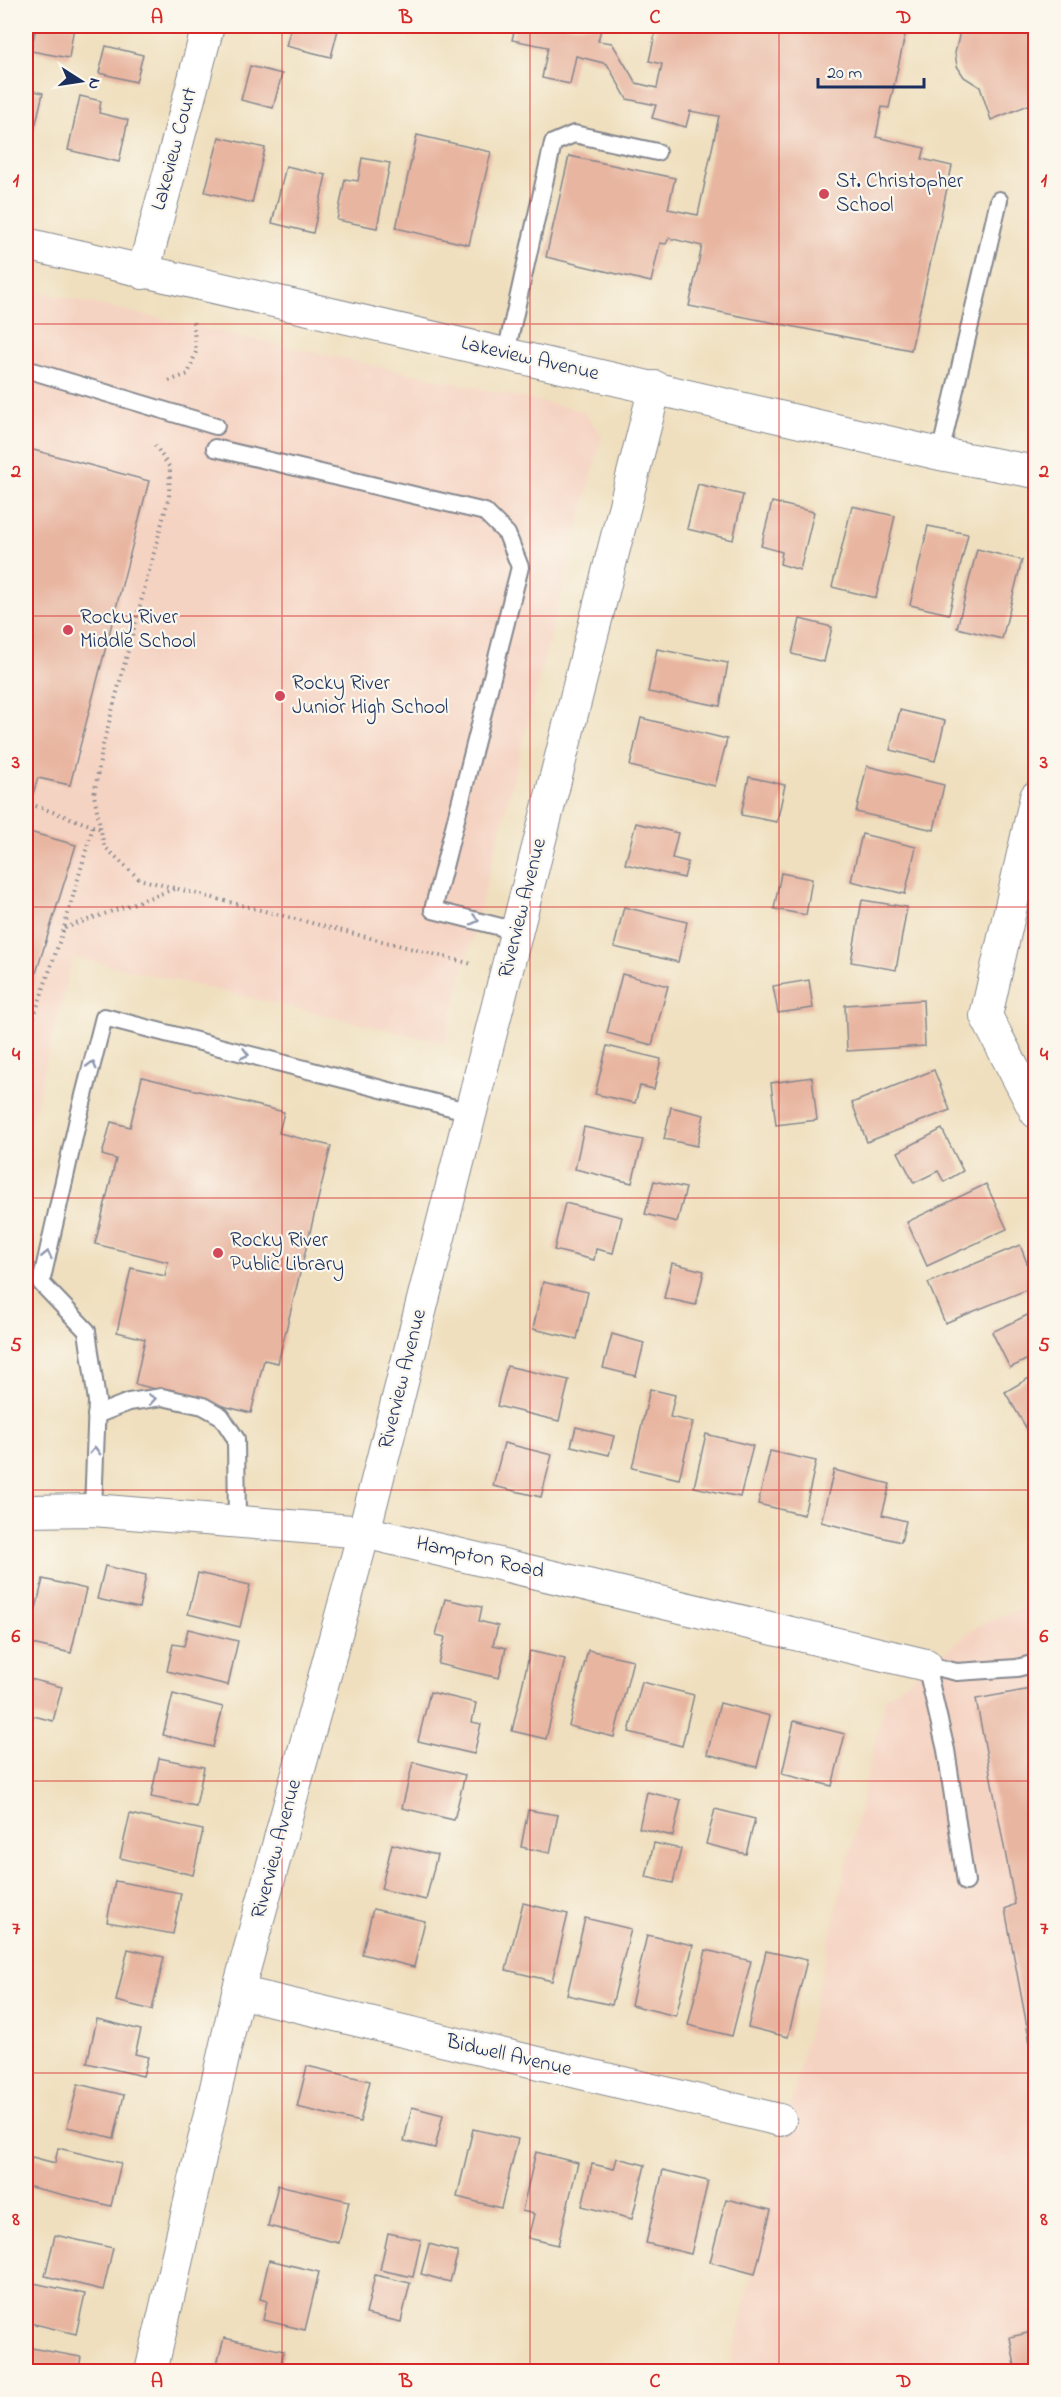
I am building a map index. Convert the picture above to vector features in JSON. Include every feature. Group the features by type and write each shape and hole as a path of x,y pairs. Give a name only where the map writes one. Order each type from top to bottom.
{"street":[{"name":"Lakeview Court","path":"143,273 208,26"},
{"name":"Lakeview Avenue","path":"26,244 143,273 240,292 940,453 1035,472"},
{"name":"Riverview Avenue","path":"151,2372 238,1992 364,1532 655,387"},
{"path":"1035,796 986,1016 1035,1112"},
{"name":"Hampton Road","path":"26,1511 93,1510 364,1532 926,1665"},
{"name":"Bidwell Avenue","path":"238,1992 780,2120"}],"lane":[{"path":"506,353 553,143 574,134 657,152"},
{"path":"940,453 999,200"},
{"path":"26,369 216,426"},
{"path":"215,448 485,512 507,534 520,567 433,910 517,931"},
{"path":"93,1510 97,1401 87,1330 41,1283 78,1119 105,1017 470,1112"},
{"path":"96,1415 129,1402 162,1397 203,1406 221,1416 236,1439 237,1521"},
{"path":"966,1882 946,1750 926,1665 957,1672 1017,1668 1035,1663"}],"path":[{"path":"169,381 188,375 195,352 193,319"},
{"path":"155,445 170,468 169,496 103,745 94,795 104,846 139,879 472,964"},
{"path":"30,804 101,829"},
{"path":"26,1041 64,928 93,826"},
{"path":"64,928 174,889"}],"shaded area":[{"name":"Rocky River Junior High School","path":"26,289 583,411 602,436 445,1043 73,957 26,1143"},
{"path":"1035,1603 1035,2371 729,2372 885,1699 979,1625"}],"building":[{"path":"36,26 74,26 69,58 31,51"},
{"path":"285,26 339,26 331,57 286,46 291,28"},
{"name":"St. Christopher School","path":"511,26 602,26 598,41 612,43 636,83 657,88 662,64 649,61 657,26 907,26 889,108 882,107 876,137 925,148 922,159 952,166 911,350 689,306 702,246 669,238 666,244 660,243 651,282 546,257 569,156 675,178 668,209 698,215 719,116 690,111 686,127 652,118 656,105 627,99 607,64 576,56 570,84 542,78 548,47 512,40 515,28"},
{"path":"955,26 1036,26 1036,102 991,120 980,87 964,77 957,66 955,53 959,36"},
{"path":"106,46 143,55 136,82 99,73"},
{"path":"250,66 282,74 273,108 241,100"},
{"path":"26,89 43,93 29,153 26,152"},
{"path":"80,96 101,101 99,113 128,120 119,162 68,150"},
{"path":"417,135 491,152 469,245 396,228"},
{"path":"219,137 265,148 252,203 205,192"},
{"path":"362,158 390,163 377,228 337,220 345,179 358,181"},
{"path":"286,166 326,175 313,233 272,223"},
{"name":"Rocky River Middle School","path":"26,448 149,481 70,785 38,778 26,815"},
{"path":"698,484 743,495 733,540 687,529"},
{"path":"772,502 814,512 800,570 780,564 782,552 761,546"},
{"path":"852,506 895,516 876,598 832,587"},
{"path":"928,526 968,534 949,614 910,605"},
{"path":"977,549 1022,560 1002,639 957,628"},
{"path":"800,619 832,627 824,662 792,654"},
{"path":"657,649 728,663 720,706 648,692"},
{"path":"900,710 945,721 935,761 890,750"},
{"path":"641,718 727,739 715,786 630,766"},
{"path":"867,766 944,785 934,830 856,812"},
{"path":"749,777 785,785 777,822 741,815"},
{"path":"636,823 678,833 672,858 688,862 684,878 625,864"},
{"path":"26,831 76,845 26,1005"},
{"path":"862,834 916,847 905,894 851,881"},
{"path":"781,873 812,879 806,915 774,909"},
{"path":"862,900 907,907 896,970 851,962"},
{"path":"624,907 687,922 678,962 614,947"},
{"path":"622,974 668,986 652,1045 607,1033"},
{"path":"809,980 813,1008 778,1013 773,986"},
{"path":"923,1000 925,1046 847,1051 845,1005"},
{"path":"607,1046 661,1059 654,1089 640,1086 635,1103 595,1094"},
{"path":"934,1070 950,1110 867,1142 852,1103"},
{"name":"Rocky River Public Library","path":"142,1077 284,1112 279,1133 331,1146 278,1363 264,1360 251,1413 135,1384 145,1339 117,1332 131,1268 165,1276 168,1262 95,1244 116,1159 102,1155 111,1122 130,1127"},
{"path":"812,1077 817,1120 776,1125 771,1083"},
{"path":"671,1107 704,1115 697,1146 664,1139"},
{"path":"584,1127 643,1140 632,1183 575,1169"},
{"path":"942,1129 963,1171 944,1182 938,1171 914,1183 898,1152"},
{"path":"654,1181 686,1188 677,1222 645,1214"},
{"path":"986,1184 1007,1229 927,1266 907,1222"},
{"path":"565,1203 622,1217 613,1253 596,1249 594,1260 554,1250"},
{"path":"1020,1245 1036,1286 945,1323 928,1283"},
{"path":"672,1263 704,1271 696,1305 664,1298"},
{"path":"543,1282 588,1292 577,1339 533,1329"},
{"path":"1036,1311 1036,1355 1010,1368 992,1332"},
{"path":"612,1334 644,1343 636,1376 603,1368"},
{"path":"507,1366 569,1380 559,1421 497,1406"},
{"path":"1036,1374 1036,1433 1031,1436 1005,1392"},
{"path":"650,1389 675,1395 670,1417 693,1422 679,1479 632,1468"},
{"path":"576,1427 614,1436 609,1455 571,1446"},
{"path":"706,1434 753,1446 740,1497 694,1487"},
{"path":"504,1443 552,1455 541,1497 493,1486"},
{"path":"770,1451 816,1461 804,1515 758,1504"},
{"path":"834,1470 890,1484 882,1515 906,1521 901,1542 821,1522"},
{"path":"105,1566 146,1575 139,1608 97,1599"},
{"path":"198,1573 250,1585 240,1627 188,1614"},
{"path":"43,1579 86,1589 71,1653 28,1643"},
{"path":"445,1599 482,1607 479,1621 498,1626 493,1645 506,1648 499,1678 438,1664 445,1637 436,1635"},
{"path":"188,1629 238,1641 228,1685 167,1671 173,1644 184,1646"},
{"path":"588,1650 633,1660 614,1737 569,1726"},
{"path":"530,1651 565,1659 546,1739 512,1731"},
{"path":"26,1678 62,1687 53,1721 26,1714"},
{"path":"642,1682 694,1695 682,1746 629,1732"},
{"path":"1036,1688 1036,2064 1034,2064 1005,1909 1015,1904 976,1699"},
{"path":"430,1692 476,1703 472,1722 481,1724 474,1754 418,1741"},
{"path":"173,1694 223,1707 213,1747 163,1735"},
{"path":"720,1703 770,1716 757,1767 707,1754"},
{"path":"794,1721 845,1734 832,1786 782,1774"},
{"path":"159,1758 204,1767 196,1806 151,1797"},
{"path":"413,1762 465,1775 454,1820 402,1808"},
{"path":"647,1792 681,1800 673,1836 639,1828"},
{"path":"715,1809 755,1819 746,1854 706,1844"},
{"path":"528,1810 558,1815 550,1853 521,1847"},
{"path":"130,1814 203,1830 193,1875 120,1858"},
{"path":"654,1843 681,1849 673,1883 646,1877"},
{"path":"392,1844 437,1855 426,1900 381,1889"},
{"path":"115,1881 181,1893 173,1934 107,1922"},
{"path":"523,1903 568,1914 552,1981 506,1970"},
{"path":"373,1909 425,1921 414,1967 362,1954"},
{"path":"585,1918 631,1929 612,2005 567,1995"},
{"path":"647,1935 693,1945 676,2016 631,2005"},
{"path":"128,1949 164,1957 152,2010 116,2001"},
{"path":"706,1950 751,1961 732,2036 688,2025"},
{"path":"766,1951 807,1960 788,2037 748,2027"},
{"path":"97,2019 141,2030 135,2054 148,2057 143,2076 87,2063"},
{"path":"307,2066 370,2081 360,2122 297,2107"},
{"path":"78,2084 124,2095 114,2138 67,2127"},
{"path":"412,2107 443,2115 435,2148 404,2141"},
{"path":"473,2129 518,2139 501,2208 457,2197"},
{"path":"58,2148 121,2163 111,2206 26,2186 32,2157 55,2163"},
{"path":"536,2152 578,2163 558,2245 528,2238 534,2214 522,2211"},
{"path":"617,2158 645,2165 632,2219 582,2206 592,2164 614,2169"},
{"path":"663,2170 708,2181 691,2254 646,2243"},
{"path":"278,2185 349,2201 339,2243 268,2226"},
{"path":"726,2199 771,2210 755,2274 710,2262"},
{"path":"388,2233 421,2240 413,2277 380,2270"},
{"path":"55,2235 113,2248 103,2290 45,2276"},
{"path":"429,2244 458,2252 450,2282 421,2274"},
{"path":"269,2260 319,2272 305,2330 263,2320 267,2301 260,2299"},
{"path":"375,2275 410,2283 401,2322 366,2314"},
{"path":"29,2282 85,2294 76,2334 26,2322"},
{"path":"1036,2331 1036,2372 1016,2372 1010,2337"},
{"path":"224,2338 284,2351 279,2372 215,2372"},
{"path":"26,2347 81,2357 78,2372 26,2372"}],"place":[{"name":"St. Christopher School","path":"824,194"},
{"name":"Rocky River Middle School","path":"68,630"},
{"name":"Rocky River Junior High School","path":"280,696"},
{"name":"Rocky River Public Library","path":"218,1253"}]}
